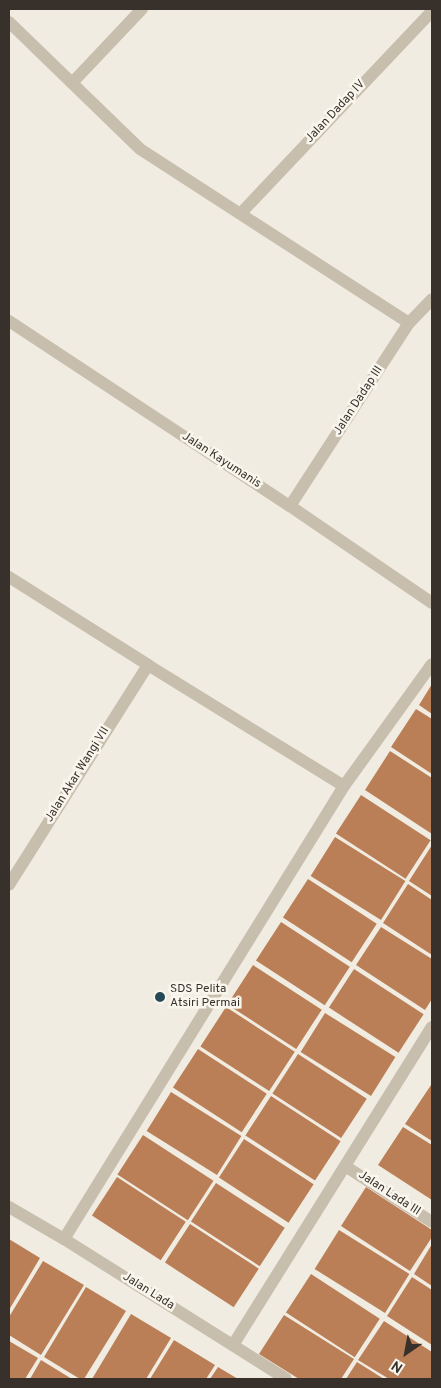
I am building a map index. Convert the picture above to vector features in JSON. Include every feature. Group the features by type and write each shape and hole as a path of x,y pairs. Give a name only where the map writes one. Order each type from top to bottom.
{"street":[{"path":"72,83 142,9"},
{"name":"Jalan Dadap IV","path":"241,213 432,11"},
{"path":"9,22 140,149 409,323"},
{"name":"Jalan Dadap III","path":"290,506 409,323 432,299"},
{"name":"Jalan Kayumanis","path":"9,321 290,506 432,603"},
{"path":"9,577 344,786"},
{"name":"Jalan Akar Wangi VII","path":"9,885 148,664"},
{"path":"64,1239 344,786 432,664"},
{"path":"233,1345 432,1027"},
{"name":"Jalan Lada III","path":"345,1166 432,1222"},
{"name":"Jalan Lada","path":"9,1207 64,1239 286,1379"}],"building":[{"path":"432,684 432,714 419,705"},
{"path":"416,709 432,719 432,774 391,747"},
{"path":"390,751 432,778 432,834 365,790"},
{"path":"361,795 431,840 406,879 336,834"},
{"path":"335,837 405,881 381,920 311,876"},
{"path":"432,845 432,896 409,881"},
{"path":"308,879 377,924 352,962 283,918"},
{"path":"408,884 432,900 432,955 383,923"},
{"path":"281,922 350,967 325,1005 256,961"},
{"path":"381,927 432,959 432,999 425,1010 356,965"},
{"path":"253,965 322,1010 296,1049 227,1004"},
{"path":"354,969 424,1014 399,1053 329,1008"},
{"path":"226,1007 295,1052 269,1091 200,1046"},
{"path":"325,1013 395,1057 371,1096 301,1052"},
{"path":"198,1049 267,1094 242,1132 173,1088"},
{"path":"298,1054 367,1099 341,1138 272,1093"},
{"path":"432,1086 432,1141 405,1124"},
{"path":"171,1092 241,1136 217,1175 147,1131"},
{"path":"271,1096 341,1141 315,1181 245,1135"},
{"path":"403,1127 432,1145 432,1200 378,1165"},
{"path":"143,1135 213,1181 188,1220 117,1174"},
{"path":"244,1139 314,1184 289,1223 219,1178"},
{"path":"117,1177 186,1222 161,1260 92,1216"},
{"path":"216,1183 285,1228 260,1266 191,1222"},
{"path":"366,1187 432,1230 432,1237 410,1271 341,1226"},
{"path":"190,1224 259,1269 234,1307 165,1263"},
{"path":"339,1230 409,1274 385,1313 315,1269"},
{"path":"9,1239 40,1258 9,1310"},
{"path":"432,1244 432,1286 414,1274"},
{"path":"43,1261 84,1285 41,1355 9,1335 9,1317"},
{"path":"311,1274 380,1319 355,1357 286,1313"},
{"path":"412,1277 432,1290 432,1345 387,1316"},
{"path":"86,1287 126,1311 84,1379 80,1379 44,1357"},
{"path":"131,1314 171,1338 146,1379 92,1379"},
{"path":"284,1315 354,1359 341,1379 299,1379 259,1354"},
{"path":"384,1321 432,1352 432,1379 389,1379 358,1360"},
{"path":"174,1340 215,1365 206,1379 150,1379"},
{"path":"9,1341 38,1358 25,1379 9,1379"},
{"path":"41,1360 72,1379 30,1379"},
{"path":"357,1362 384,1379 346,1379"},
{"path":"218,1367 238,1379 210,1379"}],"place":[{"name":"SDS Pelita Atsiri Permai","path":"160,997"}]}
